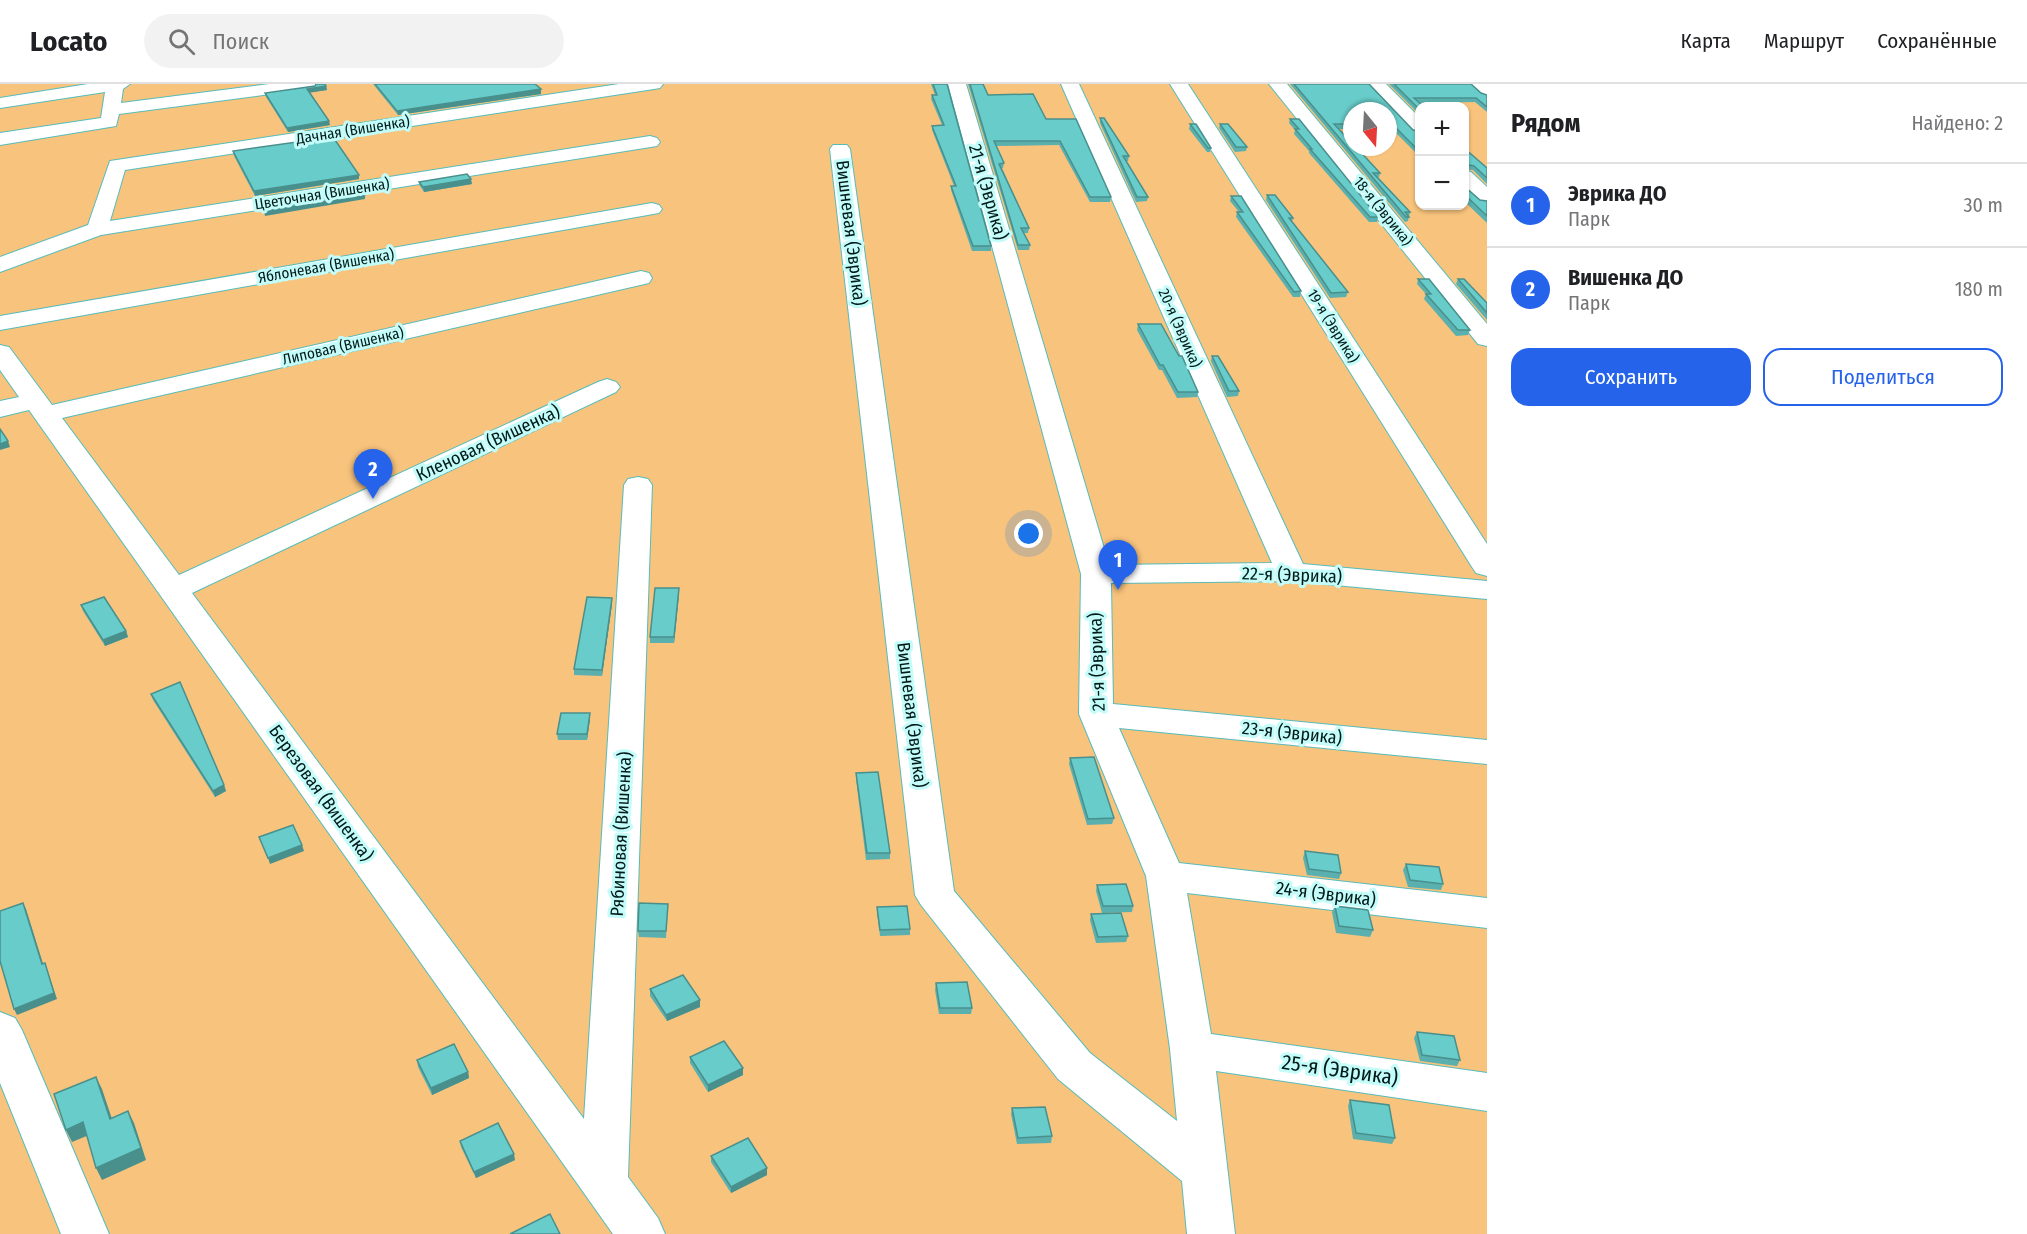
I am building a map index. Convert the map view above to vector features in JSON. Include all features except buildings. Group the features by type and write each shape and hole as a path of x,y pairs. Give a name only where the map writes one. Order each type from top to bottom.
{"lane":[{"path":"0,103 121,84"},
{"path":"111,110 309,84"},
{"name":"Дачная (Вишенка)","path":"97,229 117,165 654,84"},
{"name":"21-я (Эврика)","path":"957,84 1096,574 1096,714 1165,876 1192,1049 1211,1234"},
{"name":"20-я (Эврика)","path":"1070,84 1291,572"},
{"name":"19-я (Эврика)","path":"1179,84 1487,567"},
{"name":"18-я (Эврика)","path":"1278,84 1487,339"},
{"path":"1376,84 1415,125"},
{"path":"1478,84 1487,92"},
{"path":"0,139 109,122 114,85"},
{"name":"Цветочная (Вишенка)","path":"0,265 97,229 650,142"},
{"name":"Вишневая (Эврика)","path":"840,150 935,895 1074,1066 1206,1172"},
{"path":"1469,181 1487,199"},
{"name":"Яблоневая (Вишенка)","path":"0,323 652,209"},
{"name":"Липовая (Вишенка)","path":"0,409 40,407 641,278"},
{"name":"Березовая (Вишенка)","path":"0,352 641,1234"},
{"name":"Кленовая (Вишенка)","path":"173,590 607,387"},
{"name":"Рябиновая (Вишенка)","path":"604,1183 638,485"},
{"name":"22-я (Эврика)","path":"1096,574 1291,572 1487,590"},
{"name":"23-я (Эврика)","path":"1096,714 1487,752"},
{"name":"24-я (Эврика)","path":"1165,876 1487,913"},
{"path":"0,1030 85,1234"},
{"name":"25-я (Эврика)","path":"1192,1049 1487,1092"}],"shaded area":[{"path":"0,84 1487,84 1487,1234 0,1234"}],"place":[{"name":"Вишенка ДО","path":"373,499"},
{"name":"Эврика ДО","path":"1118,590"}]}
